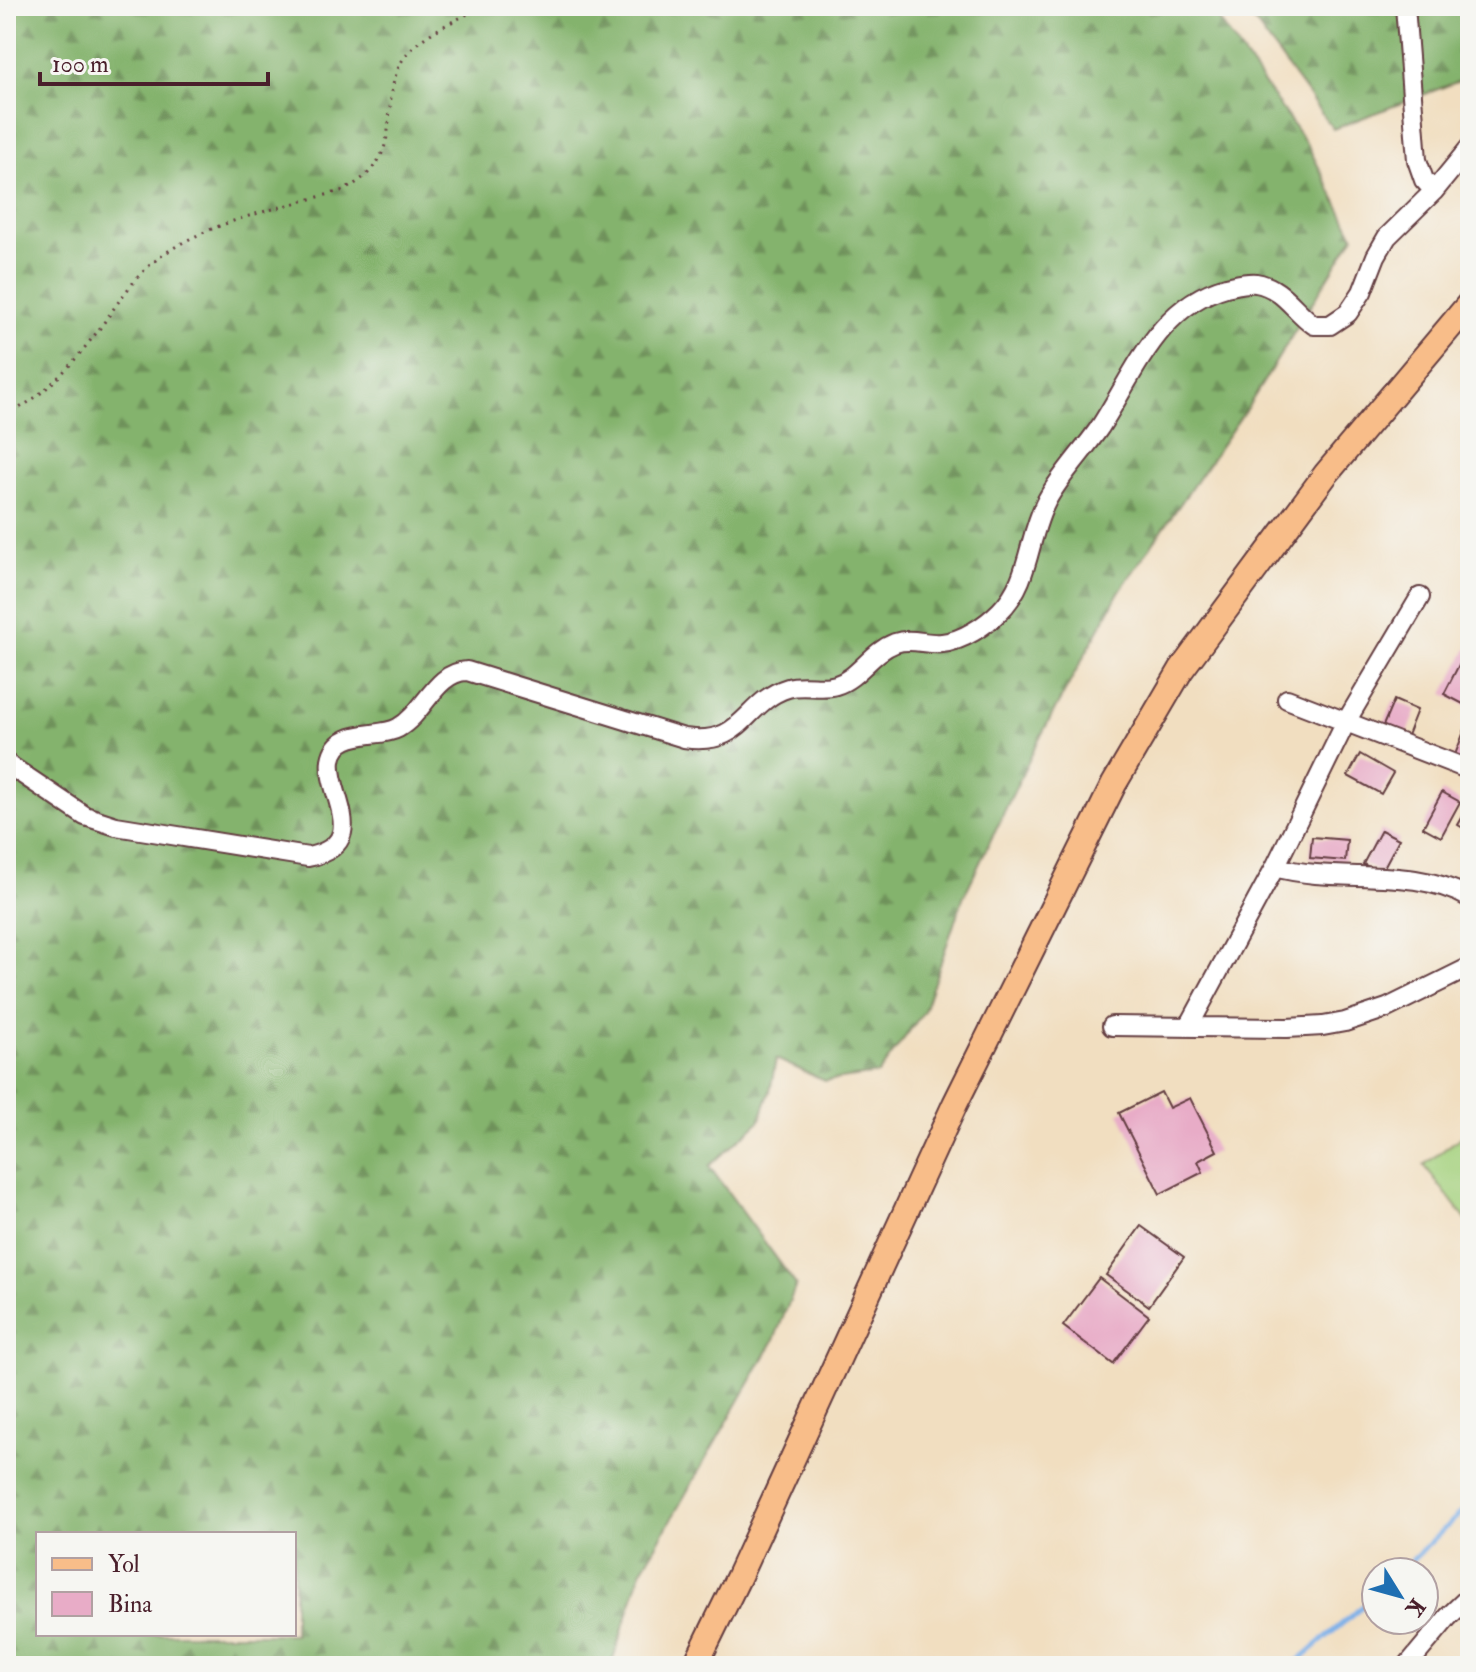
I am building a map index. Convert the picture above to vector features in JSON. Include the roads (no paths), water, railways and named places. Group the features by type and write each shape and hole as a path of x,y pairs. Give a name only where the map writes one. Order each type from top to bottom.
{"main road":[{"path":"695,1666 955,1104 1114,784 1181,670 1326,474 1470,303"}],"street":[{"path":"1405,6 1417,160 1424,180 1434,191"},
{"path":"6,763 85,816 116,826 308,857 334,843 343,825 331,768 334,752 339,745 354,737 392,731 402,726 421,710 448,675 457,671 467,671 684,738 700,740 728,734 780,691 801,686 836,685 847,680 883,649 897,642 942,643 970,633 1000,611 1020,584 1046,501 1100,427 1148,346 1176,313 1208,292 1253,283 1276,291 1314,325 1330,325 1348,313 1356,303 1387,237 1434,191 1470,147"},
{"path":"1189,1026 1275,867 1347,720 1420,597"},
{"path":"1287,699 1470,770"},
{"path":"1275,867 1310,874 1415,878 1444,885 1470,898"},
{"path":"1112,1026 1296,1028 1345,1022 1387,1008 1470,967"},
{"path":"1407,1666 1470,1596"}],"waterway":[{"path":"1416,1556 1470,1504"},
{"path":"1292,1666 1360,1609"}]}
